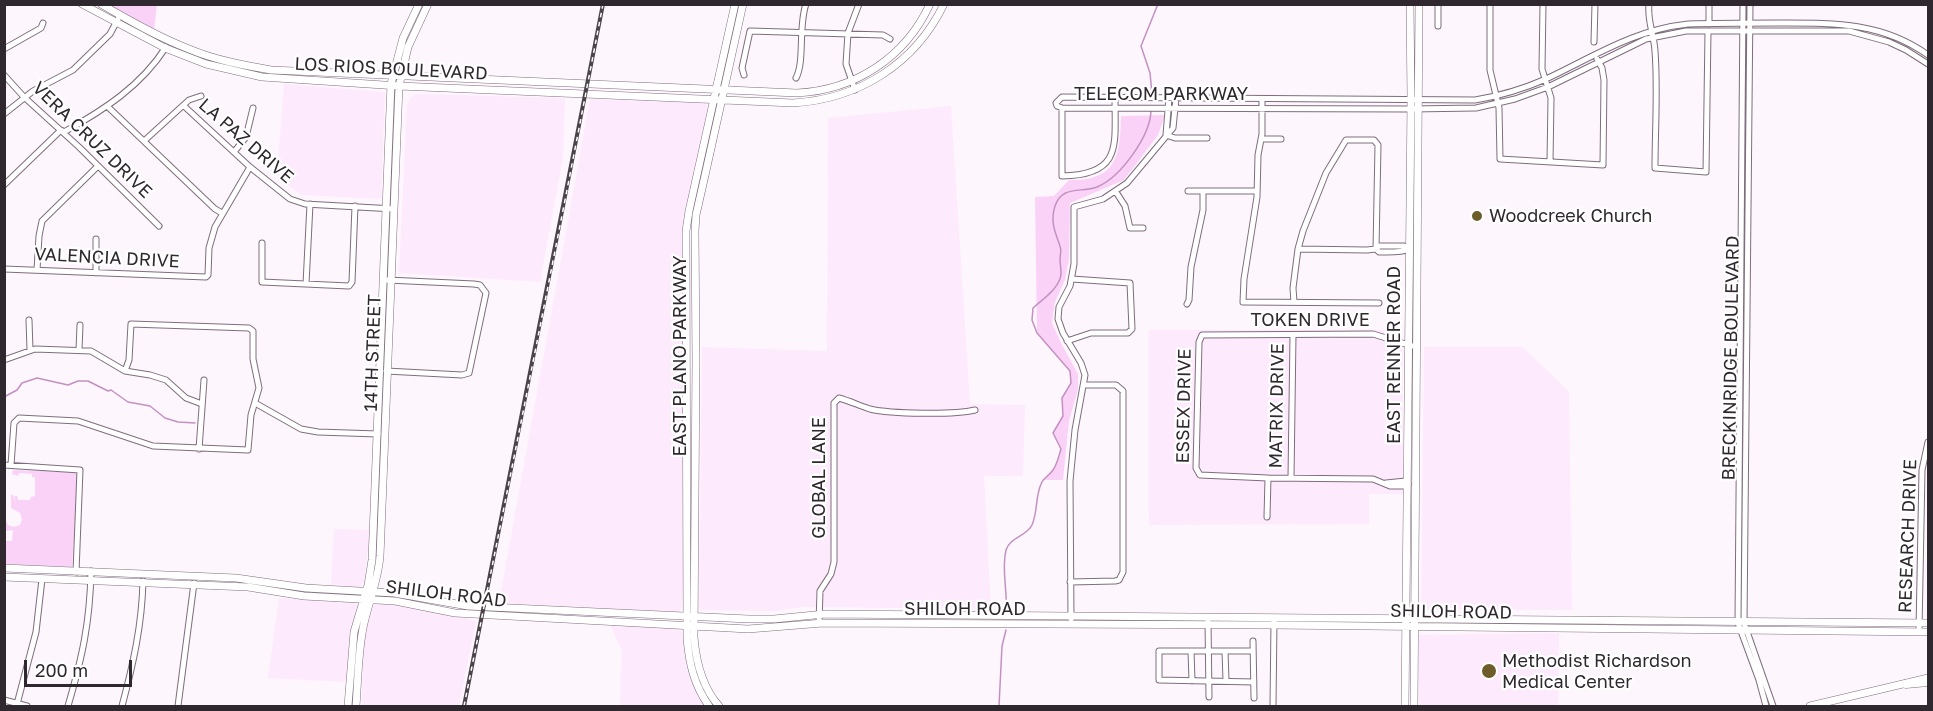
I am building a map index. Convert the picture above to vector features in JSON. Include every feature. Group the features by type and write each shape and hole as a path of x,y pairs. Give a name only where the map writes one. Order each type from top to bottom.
{"highway":[{"path":"1906,684 1929,682"}],"main road":[{"name":"LOS RIOS BOULEVARD","path":"82,4 216,58 292,76 332,82 391,80 401,77 470,78 804,93 826,90 865,75 898,51 918,27 930,4"},
{"name":"LOS RIOS BOULEVARD","path":"101,4 118,19 165,48 206,64 244,74 292,76 332,73 391,80 399,86 805,102 834,97 876,80 910,53 931,28 944,4"},
{"name":"EAST PLANO PARKWAY","path":"732,36 735,4"},
{"name":"EAST PLANO PARKWAY","path":"691,532 687,479 687,217 714,98 720,89 732,36 743,4"},
{"name":"EAST RENNER ROAD","path":"1410,4 1415,100"},
{"name":"EAST RENNER ROAD","path":"1414,706 1413,249 1419,4"},
{"name":"14TH STREET","path":"383,371 391,280 399,86 423,5"},
{"name":"14TH STREET","path":"356,706 354,632 370,591 378,502 383,371 383,280 391,80 403,38 423,5"},
{"path":"332,73 332,82"},
{"path":"470,78 471,88"},
{"path":"519,91 520,81"},
{"path":"646,96 647,86"},
{"name":"EAST PLANO PARKWAY","path":"712,704 698,667 690,621 691,532 695,479 696,215 722,99 720,89"},
{"path":"804,93 805,102"},
{"path":"388,153 397,153"},
{"path":"697,170 706,171"},
{"path":"686,231 695,231"},
{"path":"687,294 696,295"},
{"path":"687,361 696,360"},
{"path":"687,479 695,479"},
{"name":"EAST RENNER ROAD","path":"1406,706 1406,618 1412,484"},
{"name":"SHILOH ROAD","path":"4,568 143,574 407,603 448,612 504,617 690,621 774,619 819,614 879,614 972,620"},
{"name":"SHILOH ROAD","path":"4,577 143,583 194,580"},
{"name":"SHILOH ROAD","path":"305,592 370,591 409,595 450,603 617,618"},
{"path":"448,612 450,603"},
{"path":"879,614 879,624"},
{"name":"SHILOH ROAD","path":"690,621 758,629 819,623 1149,620 1208,616 1274,621"},
{"name":"SHILOH ROAD","path":"1149,620 1208,625 1406,618 1473,623 1570,625 1919,627 1929,623"},
{"name":"SHILOH ROAD","path":"1339,621 1358,626 1406,627 1473,623"},
{"path":"1358,626 1395,629 1404,638 1406,644"},
{"name":"SHILOH ROAD","path":"1919,627 1929,632"},
{"name":"14TH STREET","path":"348,706 354,678"},
{"path":"1810,706 1929,678"},
{"path":"1406,690 1414,697"}],"street":[{"path":"796,78 799,70 800,31 806,4"},
{"path":"855,90 846,64 848,33 859,4"},
{"path":"1438,4 1438,26"},
{"path":"1490,4 1490,70 1498,103 1500,159 1603,165 1604,80 1595,54"},
{"path":"1543,4 1541,56 1551,98 1550,162"},
{"path":"1594,42 1595,4"},
{"path":"1649,4 1648,19 1656,67 1655,168 1706,172 1708,31"},
{"path":"1708,24 1709,4"},
{"name":"BRECKINRIDGE BOULEVARD","path":"1743,4 1749,31 1749,122 1744,225"},
{"name":"BRECKINRIDGE BOULEVARD","path":"1750,4 1742,31 1744,225 1742,626 1773,706"},
{"path":"4,114 24,97 73,70 110,34 118,19"},
{"path":"4,49 41,28 43,22"},
{"name":"TELECOM PARKWAY","path":"1928,63 1889,42 1848,31 1686,31 1652,37 1548,87 1498,103 1462,109 1062,108 1056,103 1062,97 1466,100 1519,90 1626,39 1650,30 1671,26 1746,23 1848,24 1891,35 1909,42 1929,55"},
{"path":"1848,24 1848,31"},
{"path":"744,75 742,68 750,31 848,33 883,35 890,39"},
{"path":"4,185 62,130 64,132 125,94 150,68 170,41"},
{"name":"VERA CRUZ DRIVE","path":"4,75 24,97 62,130 159,226"},
{"path":"144,141 189,100 201,96"},
{"path":"1062,108 1062,176 1080,176 1092,173 1107,161 1114,144 1115,98"},
{"path":"1071,620 1070,471 1084,385 1084,370 1059,325 1058,312 1072,279 1075,248 1074,207 1103,199 1127,183 1166,135 1170,124 1169,108 1173,98"},
{"path":"1262,99 1262,139 1258,155 1257,191 1244,279 1243,302 1379,303"},
{"path":"107,106 215,209 222,213 249,167"},
{"name":"LA PAZ DRIVE","path":"184,106 249,167 290,199 310,204 394,209"},
{"path":"234,152 246,137 253,108"},
{"path":"1742,122 1749,122"},
{"path":"1166,135 1175,138 1207,138"},
{"path":"1262,139 1281,139"},
{"path":"1293,302 1298,249 1308,217 1326,173 1346,140 1374,140 1377,142 1376,249"},
{"path":"38,270 42,220 98,166"},
{"path":"1188,191 1257,191"},
{"path":"1187,304 1191,267 1201,221 1203,191"},
{"path":"1116,192 1125,206 1130,228 1143,228"},
{"path":"306,284 310,204"},
{"path":"262,243 262,282 349,286 351,284 355,206"},
{"name":"VALENCIA DRIVE","path":"4,268 202,278 208,276 212,237 222,213"},
{"path":"96,238 96,273"},
{"path":"1298,249 1318,251 1376,249 1379,252 1404,252 1413,249"},
{"path":"1067,340 1091,333 1130,333 1132,329 1130,283 1072,279"},
{"path":"383,280 474,284 484,288 486,298 469,373 462,375 383,371"},
{"path":"29,320 30,350"},
{"path":"75,580 80,470 8,465 15,420 19,418 78,421 153,446 244,450 248,450 249,447 251,415 259,388 253,360 253,331 249,328 131,324 129,360 125,370"},
{"path":"79,350 80,325"},
{"name":"MATRIX DRIVE","path":"1291,478 1293,334"},
{"name":"TOKEN DRIVE","path":"1202,335 1373,334 1413,346"},
{"name":"ESSEX DRIVE","path":"1202,335 1199,342 1196,468 1198,473 1203,476 1268,478"},
{"path":"4,360 30,350 95,352 125,370 160,377 186,398 202,404"},
{"path":"199,448 204,380"},
{"path":"1070,582 1119,580 1123,572 1123,391 1116,385 1084,385"},
{"name":"GLOBAL LANE","path":"819,623 820,591 831,574 834,562 834,403 836,399 839,398 873,410 932,412 975,410"},
{"path":"255,403 301,429 318,432 381,434"},
{"name":"RESEARCH DRIVE","path":"1919,627 1923,470 1929,442"},
{"path":"1267,517 1268,478 1372,479 1386,483 1412,484"},
{"path":"68,706 88,630 91,572"},
{"path":"122,706 141,625 143,574"},
{"path":"17,704 38,625 42,579"},
{"path":"178,706 194,580"},
{"path":"1208,616 1209,698"},
{"path":"1273,706 1274,621"},
{"path":"1253,640 1254,698"},
{"path":"1253,651 1159,651 1159,680 1254,682"},
{"path":"1191,651 1192,681"},
{"path":"1225,651 1226,681"},
{"name":"BRECKINRIDGE BOULEVARD","path":"1760,677 1766,706"},
{"path":"4,700 27,706"}],"shaded area":[{"path":"107,5 157,5 154,30"},
{"path":"284,84 385,92 381,199 301,195 277,176"},
{"path":"416,94 565,98 563,157 540,282 399,273 407,105 410,98"},
{"path":"590,99 705,103 708,107 686,214 684,560 682,606 679,612 499,603"},
{"path":"951,106 970,404 1025,405 1023,476 984,476 991,609 802,607 775,611 699,610 702,347 827,351 828,118"},
{"path":"1165,115 1158,135 1124,180 1070,203 1069,259 1065,280 1055,302 1052,323 1078,374 1078,389 1069,421 1063,480 1042,480 1054,469 1061,449 1053,433 1063,416 1062,398 1071,383 1070,371 1037,333 1035,197 1054,196 1069,180 1085,179 1106,171 1117,154 1121,116"},
{"path":"1149,330 1403,330 1403,494 1369,494 1369,524 1149,525"},
{"path":"1424,347 1523,347 1569,392 1572,610 1421,610"},
{"path":"13,470 76,472 78,474 72,567 5,564 5,541 12,541 13,530 6,531 5,536 5,518 8,525 14,527 20,525 22,519 20,513 11,508 11,495 16,505 14,496 17,496 18,500 30,500 35,496 35,477 32,477 32,474 19,473 18,476 12,474"},
{"path":"334,529 370,530 364,582 359,588 331,584"},
{"path":"279,598 357,604 350,640 347,682 268,678"},
{"path":"374,603 416,607 476,621 459,706 362,705 363,653 366,630"},
{"path":"610,624 673,628 683,632 688,670 697,693 706,706 620,706 622,651"},
{"name":"Methodist Richardson Medical Center","path":"1559,633 1558,706 1419,706 1419,635"}],"waterway":[{"path":"1152,94 1150,73 1141,46 1158,4"},
{"path":"1006,611 1004,565 1006,550 1011,542 1030,529 1041,484 1057,463 1061,449 1053,433 1063,416 1062,398 1071,383 1070,371 1037,333 1032,320 1033,308 1051,292 1060,278 1061,249 1053,222 1055,206 1058,199 1067,192 1097,187 1115,174 1133,155 1140,143 1146,132 1151,111"},
{"path":"4,397 17,390 22,383 37,378 68,385 78,381 88,381 108,391 111,390 128,402 150,406 165,418 178,422 195,423"},
{"path":"999,706 1002,646 1006,630"}],"railway":[{"path":"464,706 603,4"}],"place":[{"name":"Woodcreek Church","path":"1477,216"},
{"name":"Methodist Richardson Medical Center","path":"1489,671"}]}
